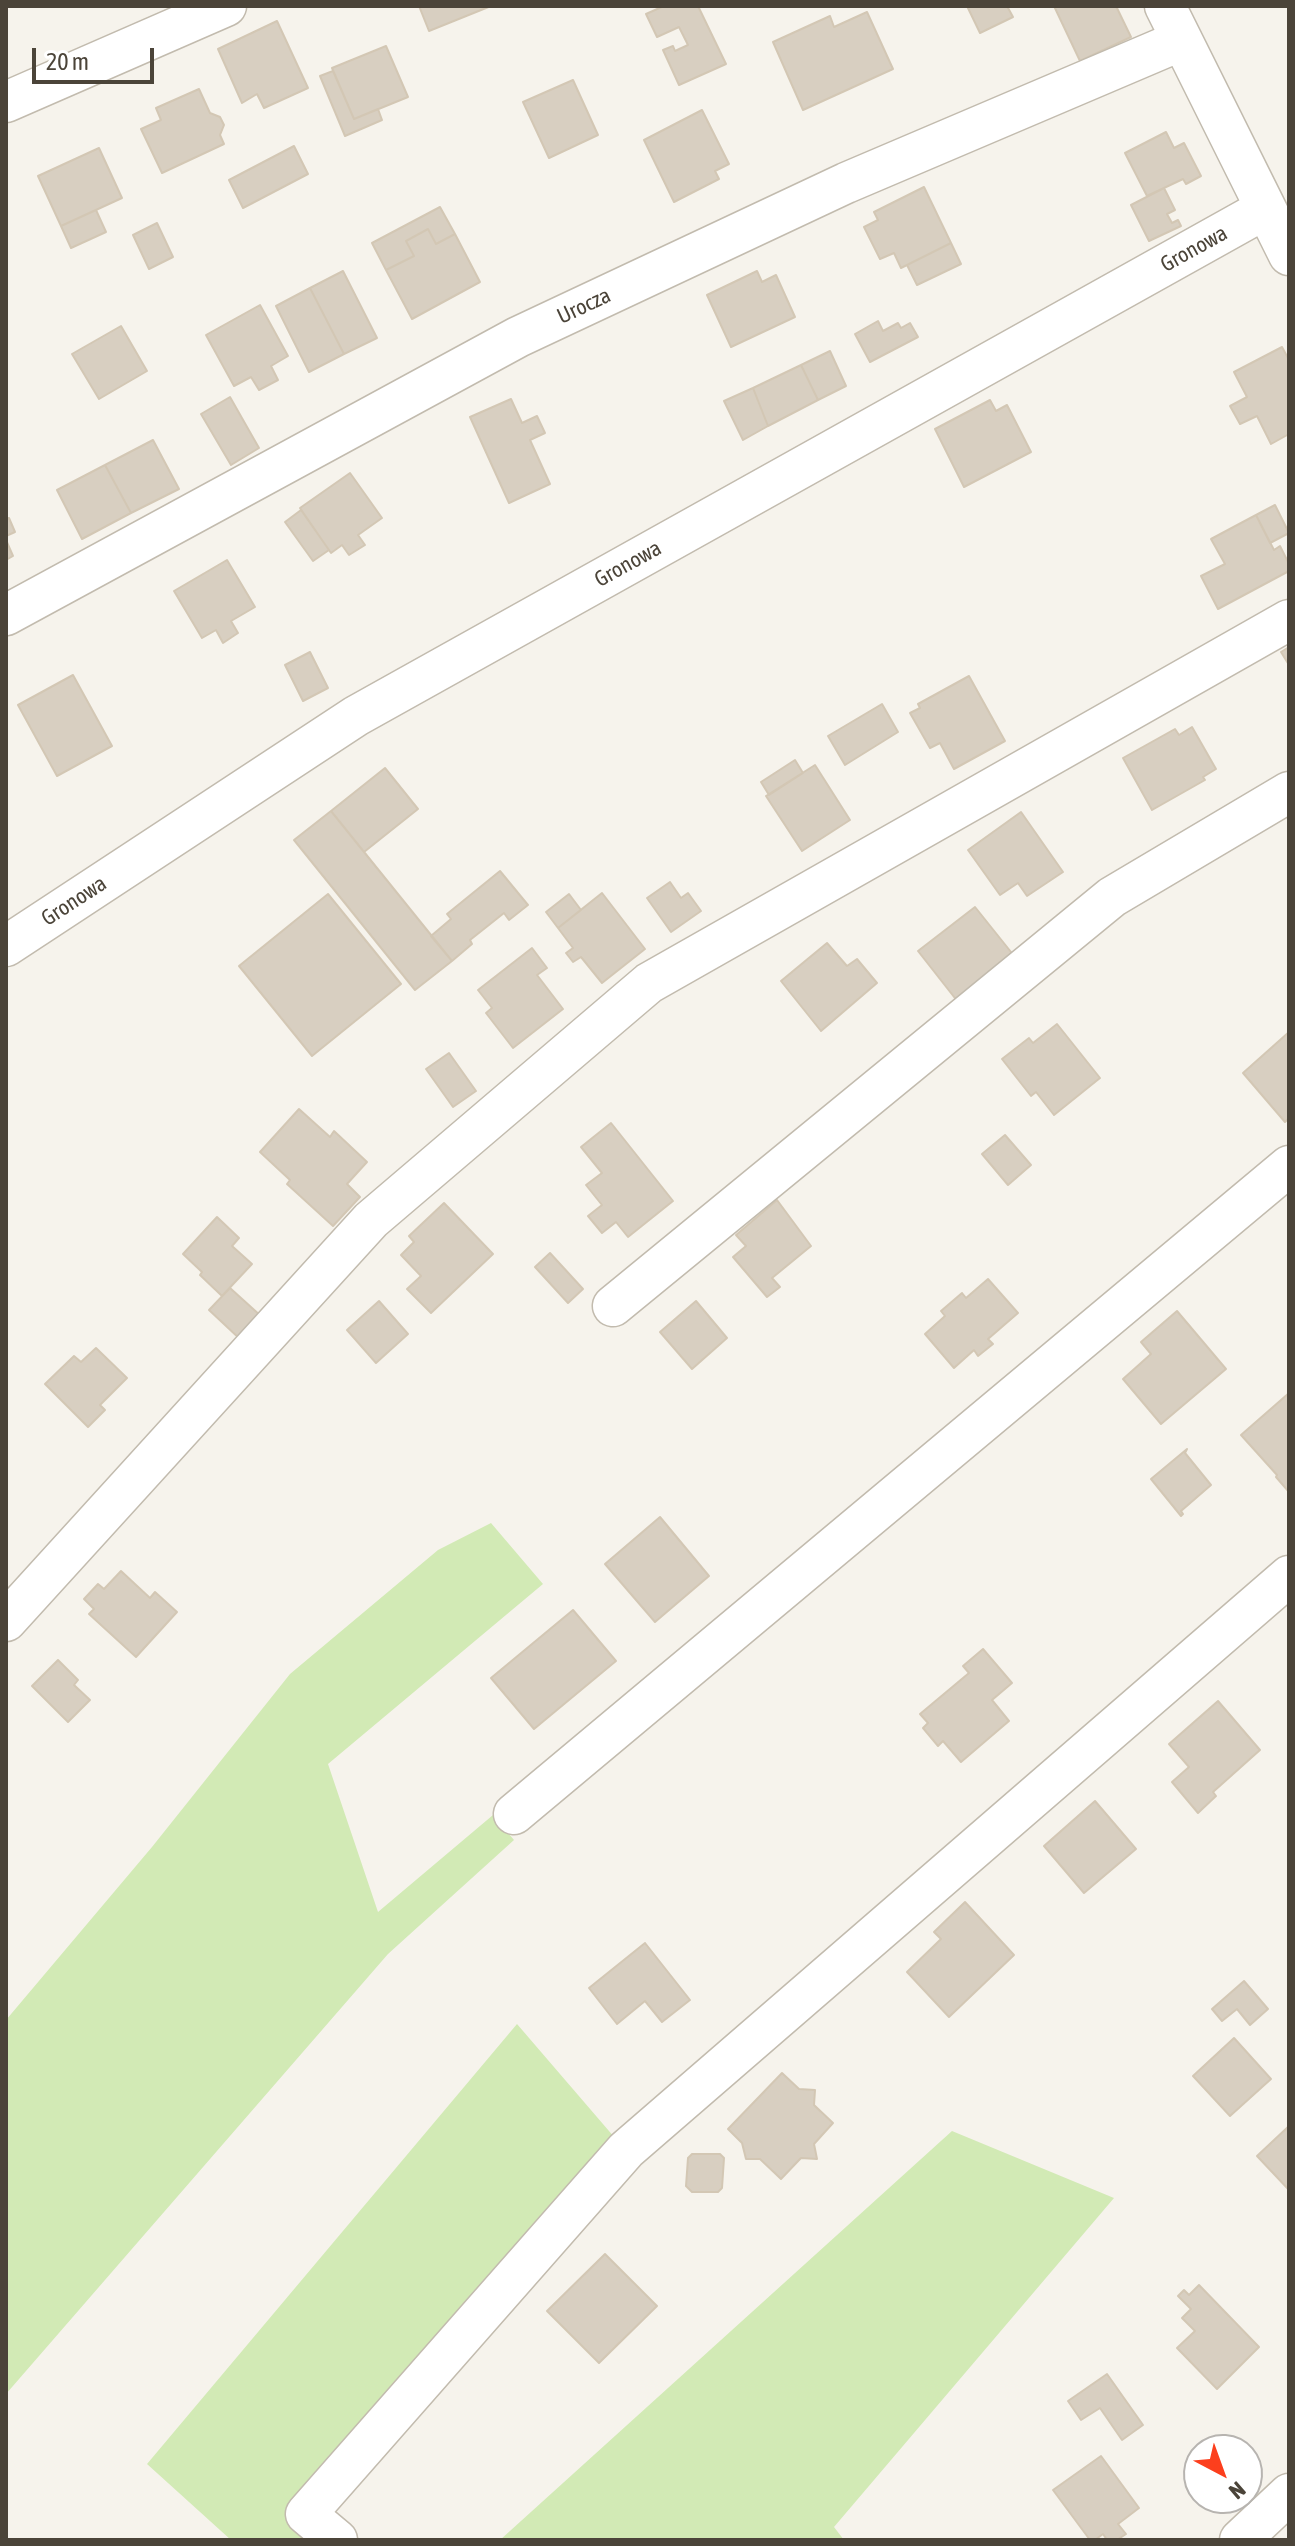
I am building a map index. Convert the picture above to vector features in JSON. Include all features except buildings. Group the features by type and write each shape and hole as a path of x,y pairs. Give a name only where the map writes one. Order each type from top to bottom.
{"street":[{"path":"6,102 226,6"},
{"path":"1173,23 1289,255"},
{"name":"Urocza","path":"6,615 518,337 846,183 1173,23"},
{"name":"Gronowa","path":"6,946 356,716 1265,209"},
{"path":"6,1621 371,1220 649,983 1289,620"},
{"path":"613,1306 1112,897 1289,792"},
{"path":"514,1814 1289,1166"},
{"path":"337,2540 306,2514 626,2150 1289,1576"},
{"path":"1240,2540 1289,2494"}],"green space":[{"path":"491,1523 543,1584 328,1764 378,1912 493,1815 514,1840 388,1954 6,2394 6,2020 152,1847 290,1674 438,1550"},
{"path":"517,2024 615,2138 312,2540 231,2540 147,2464"},
{"path":"952,2131 1114,2198 834,2527 844,2540 500,2540"}]}
